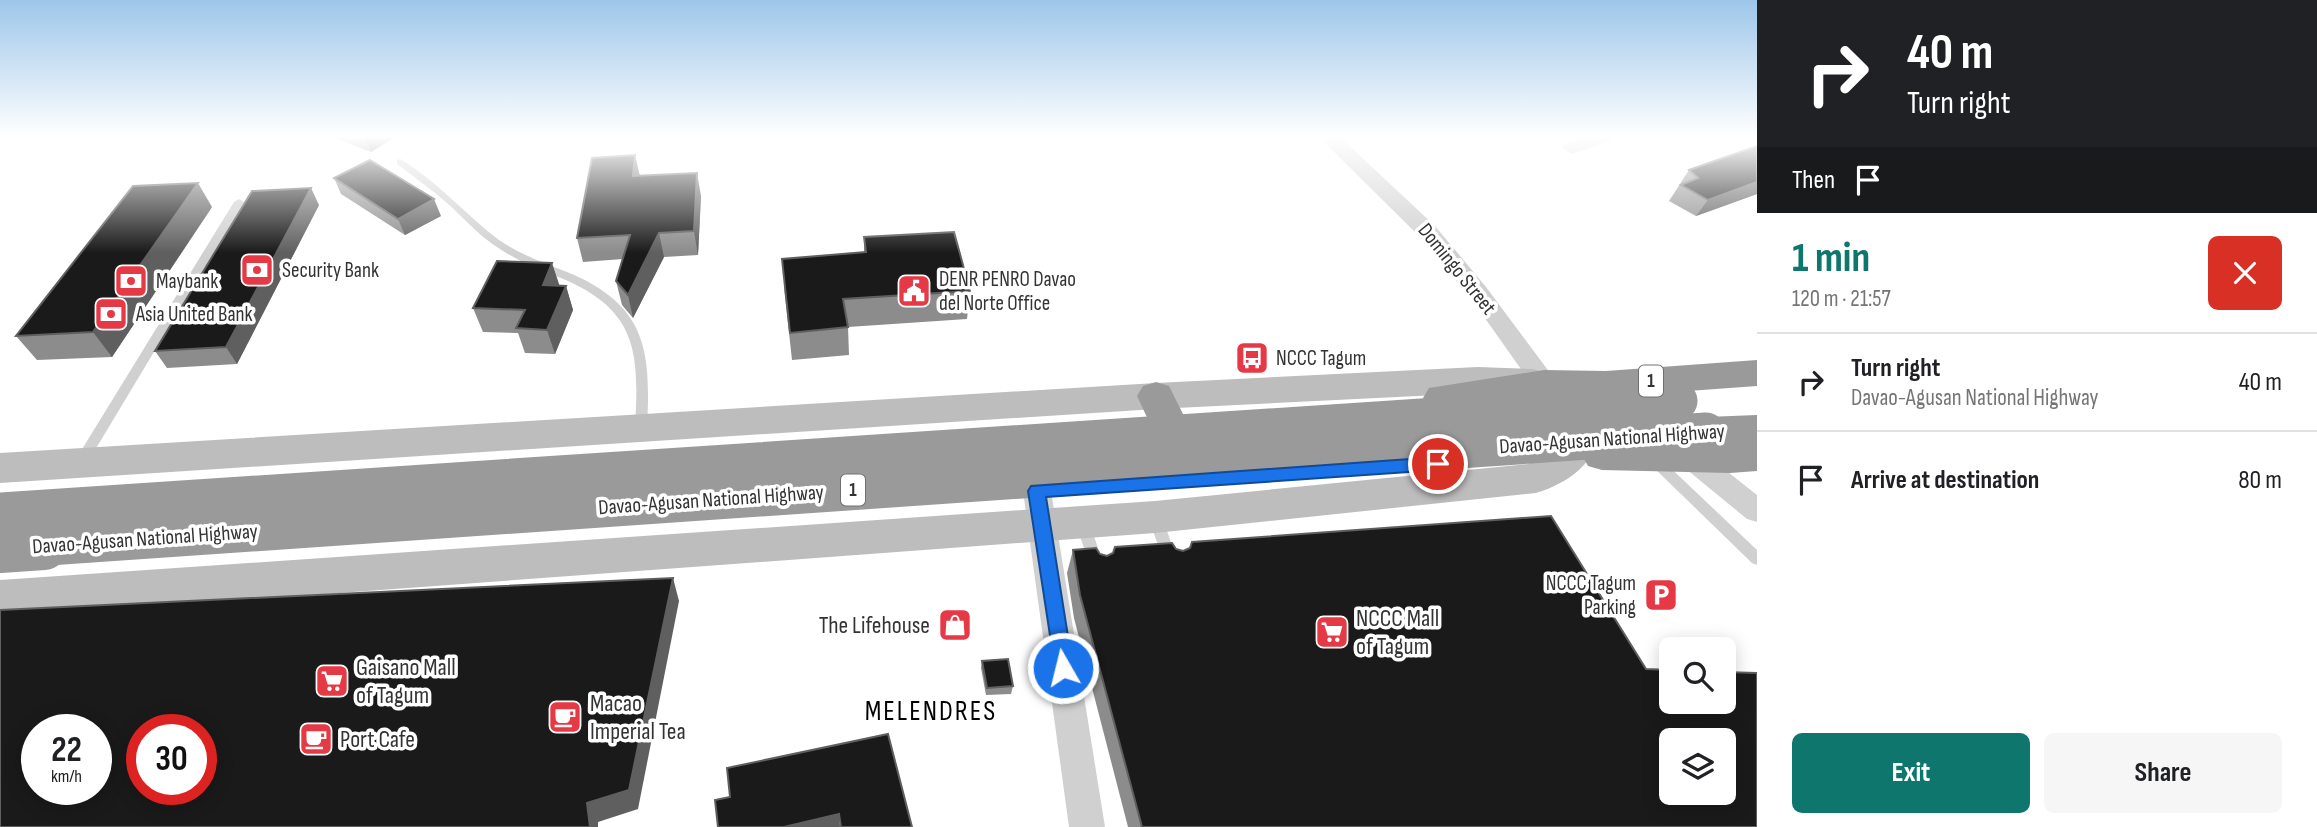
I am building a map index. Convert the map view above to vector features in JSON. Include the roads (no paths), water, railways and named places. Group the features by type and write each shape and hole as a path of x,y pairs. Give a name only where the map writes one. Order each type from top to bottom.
{"highway":[{"name":"1","path":"418,534 438,500 440,490 435,470 533,464 1161,407 1489,394 1544,383 1606,384 1757,373"},
{"path":"1544,383 1571,429 1574,444 1572,455"},
{"path":"1544,383 1573,414 1591,428 1614,443 1645,455"},
{"name":"Davao-Agusan National Highway","path":"0,512 1757,396"},
{"name":"Davao-Agusan National Highway","path":"0,549 1728,454 1757,429"},
{"name":"Davao-Agusan National Highway","path":"0,563 522,527 1054,513 1572,455 1728,454"},
{"path":"522,527 514,506 515,495 533,464"}],"street":[{"name":"Domingo Street","path":"1369,176 1427,230 1478,292 1544,383"},
{"path":"1544,383 1597,372 1757,360"},
{"path":"0,468 641,427 1161,407"},
{"path":"1728,454 1757,511"},
{"path":"0,599 1054,513 1155,517 1536,478 1572,455"},
{"path":"1054,513 1087,827"}],"lane":[{"path":"418,176 446,197 492,240 550,272 595,290 622,310 632,327 639,350 643,397 641,427"},
{"path":"80,463 239,202"},
{"path":"1645,455 1757,559"},
{"path":"1054,513 1099,571"},
{"path":"1155,517 1173,566"}],"place":[{"name":"Security Bank","path":"257,270"},
{"name":"Maybank","path":"131,281"},
{"name":"DENR PENRO Davao del Norte Office","path":"914,291"},
{"name":"Asia United Bank","path":"111,314"},
{"name":"NCCC Tagum","path":"1252,358"},
{"name":"NCCC Tagum Parking","path":"1661,595"},
{"name":"The Lifehouse","path":"955,625"},
{"name":"NCCC Mall of Tagum","path":"1332,632"},
{"name":"Gaisano Mall of Tagum","path":"332,681"},
{"name":"Macao Imperial Tea","path":"565,717"},
{"name":"Port Cafe","path":"316,739"}],"district":[{"name":"MELENDRES","path":"931,711"}]}
